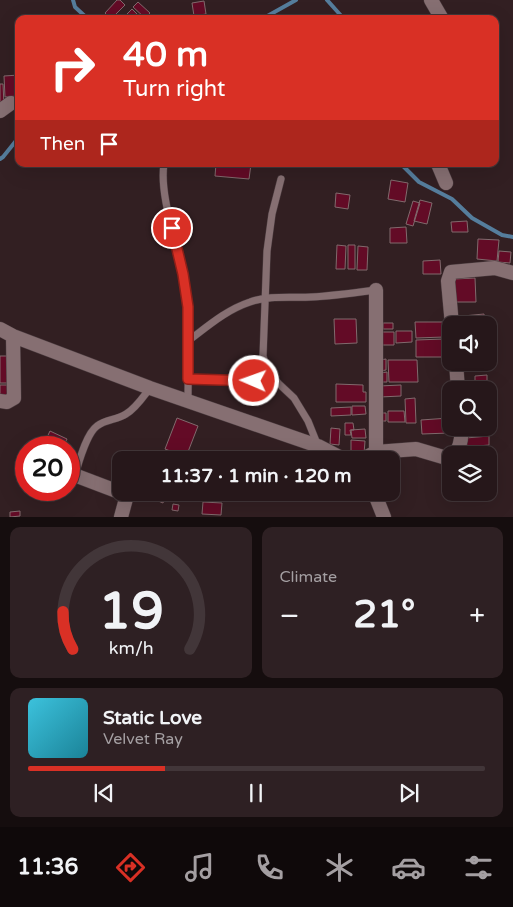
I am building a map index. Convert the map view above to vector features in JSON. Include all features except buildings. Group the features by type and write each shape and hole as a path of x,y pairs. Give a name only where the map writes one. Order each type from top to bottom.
{"street":[{"path":"431,0 440,15"},
{"path":"439,167 446,183"},
{"path":"451,316 448,281 451,272 495,268 513,273"},
{"path":"376,290 376,451"},
{"path":"0,329 13,336 150,388 328,451"},
{"path":"0,401 7,402 14,398 13,336"},
{"path":"386,451 416,448 442,456"},
{"path":"80,477 128,495 122,517"},
{"path":"378,501 384,517"}],"lane":[{"path":"164,167 164,184 187,299 188,401"},
{"path":"281,179 272,214 266,251 263,356 266,366 278,383 294,398 308,421 318,446"},
{"path":"188,341 235,308 265,298 312,297 376,290"},
{"path":"188,379 278,383"},
{"path":"80,458 96,426 126,414 150,388"}],"waterway":[{"path":"73,0 75,7 84,15"},
{"path":"269,15 296,0"},
{"path":"327,0 340,15"},
{"path":"0,159 15,142"},
{"path":"404,167 419,182 452,199 472,218 502,235 513,237"}],"route":[{"path":"172,228 183,274 188,307 188,379 254,381"}]}
